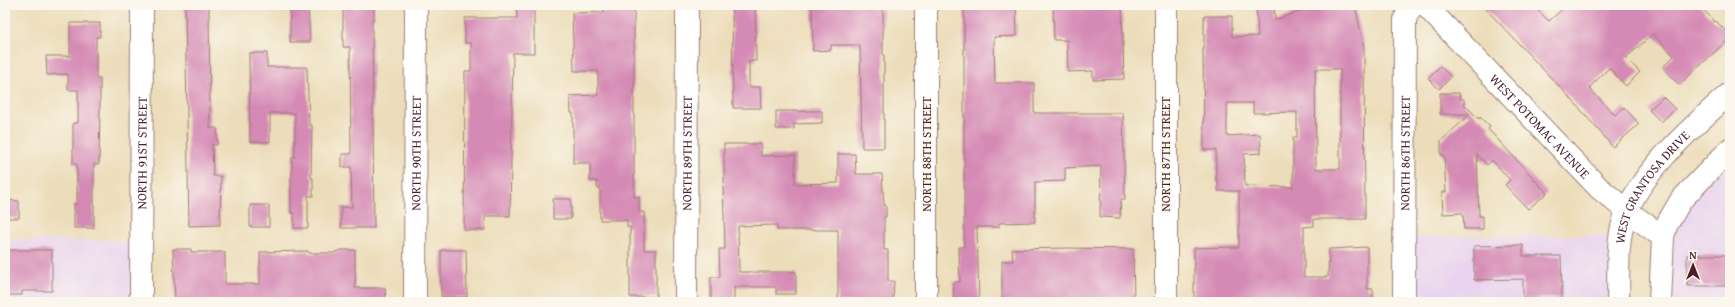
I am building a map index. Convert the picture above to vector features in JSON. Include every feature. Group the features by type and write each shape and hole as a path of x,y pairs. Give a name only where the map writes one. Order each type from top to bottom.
{"street":[{"name":"NORTH 91ST STREET","path":"141,302 142,5"},
{"name":"NORTH 90TH STREET","path":"415,302 416,5"},
{"name":"NORTH 89TH STREET","path":"686,302 687,5"},
{"name":"NORTH 88TH STREET","path":"926,5 926,302"},
{"name":"NORTH 87TH STREET","path":"1166,5 1166,302"},
{"name":"NORTH 86TH STREET","path":"1404,302 1405,19 1412,5"},
{"name":"WEST POTOMAC AVENUE","path":"1425,5 1586,176 1627,211 1663,236"},
{"name":"WEST GRANTOSA DRIVE","path":"1618,302 1621,235 1627,211 1640,186 1652,171 1730,93"},
{"name":"WEST GRANTOSA DRIVE","path":"1660,302 1663,236 1672,214 1681,200 1730,149"}],"shaded area":[{"path":"1730,149 1730,302 1660,302 1663,237"},
{"path":"1621,235 1618,302 1404,302 1404,237"},
{"path":"5,240 141,241 141,302 5,302"}],"building":[{"path":"185,5 209,5 210,128 217,128 217,145 212,145 213,176 221,176 220,225 189,226"},
{"path":"290,5 308,5 310,42 290,42"},
{"path":"343,5 374,5 374,19 372,19 374,228 341,228 341,207 352,207 351,167 342,167 342,154 351,154 350,47 343,47"},
{"path":"516,5 534,5 534,53 513,53 510,216 485,216 485,230 464,230 465,71 471,71 471,43 465,43 465,18 517,18"},
{"path":"604,5 634,5 634,197 639,197 639,212 644,212 644,250 656,250 656,297 630,297 630,227 627,227 627,220 600,220 600,188 597,188 597,181 590,181 590,163 573,163 573,113 571,113 570,96 598,95 598,71 574,71 572,13 604,12"},
{"path":"732,5 755,5 756,61 749,61 749,87 760,87 761,108 733,108"},
{"path":"812,5 883,5 884,148 862,148 860,45 831,45 831,50 813,51"},
{"path":"964,5 1016,5 1017,36 994,37 995,83 1034,83 1034,113 1123,113 1125,199 1121,199 1120,218 1100,217 1101,166 1065,168 1065,181 1035,182 1035,222 999,223 999,227 977,227 979,302 954,302 953,282 960,282 959,247 964,247"},
{"path":"1053,5 1122,5 1124,79 1093,80 1093,71 1068,72 1067,40 1054,40"},
{"path":"1256,5 1274,5 1275,20 1317,5 1355,5 1364,47 1365,219 1314,219 1314,226 1304,227 1304,277 1328,277 1329,249 1367,247 1367,289 1373,289 1373,302 1194,302 1194,248 1239,247 1239,191 1218,191 1218,181 1216,181 1216,150 1204,150 1204,16 1232,16 1232,37 1258,36","holes":["1315,69 1340,69 1340,169 1316,169","1227,103 1253,103 1253,113 1297,112 1297,138 1293,138 1293,187 1245,186 1244,154 1261,153 1260,134 1227,136"]},
{"path":"1482,5 1532,5 1549,21 1567,5 1699,5 1730,35 1730,38 1679,85 1663,67 1674,56 1653,34 1626,58 1640,72 1626,86 1609,68 1589,88 1615,115 1624,107 1639,124 1613,147 1574,102"},
{"path":"70,23 100,23 100,37 96,37 96,78 100,78 100,104 99,164 94,164 94,228 74,228 74,204 77,204 77,164 73,164 73,123 78,123 78,90 68,90 68,74 47,75 46,56 70,56"},
{"path":"249,53 267,53 267,67 307,67 309,125 312,125 311,178 313,178 313,196 308,196 308,228 294,228 294,213 291,213 292,157 295,157 295,113 270,113 270,142 250,142"},
{"path":"1440,66 1451,77 1439,89 1428,78"},
{"path":"1440,93 1459,93 1460,99 1464,99 1464,104 1479,119 1480,117 1490,127 1488,129 1547,193 1528,209 1505,185 1510,180 1492,160 1487,165 1477,154 1479,216 1483,216 1483,229 1464,229 1463,213 1443,214 1442,192 1446,192 1444,155 1441,155 1441,141 1470,114 1440,114"},
{"path":"1663,97 1675,109 1661,122 1649,110"},
{"path":"776,111 822,111 822,123 794,124 794,129 776,129"},
{"path":"724,144 761,144 761,156 795,155 795,184 838,183 838,154 855,154 856,174 882,174 884,205 886,205 886,217 884,217 884,250 888,250 888,281 894,281 893,302 838,302 838,230 777,230 777,225 738,226 739,272 796,272 796,294 776,294 776,287 734,287 734,302 711,302 711,277 720,277 719,249 725,249 723,185"},
{"path":"553,199 571,199 571,219 553,219"},
{"path":"5,200 19,201 19,218 5,218"},
{"path":"250,205 269,205 269,227 250,227"},
{"path":"1523,245 1523,256 1561,256 1562,298 1523,299 1523,279 1474,280 1474,246"},
{"path":"173,249 191,249 191,252 225,252 225,284 260,284 260,252 308,251 309,253 335,253 341,250 355,250 355,288 385,288 386,302 175,302"},
{"path":"1012,249 1133,249 1134,302 1002,302 1002,261 1013,261"},
{"path":"5,250 52,250 52,291 22,291 22,295 5,295"},
{"path":"441,250 466,250 467,297 441,297"},
{"path":"1687,255 1730,255 1730,286 1687,286"}]}
